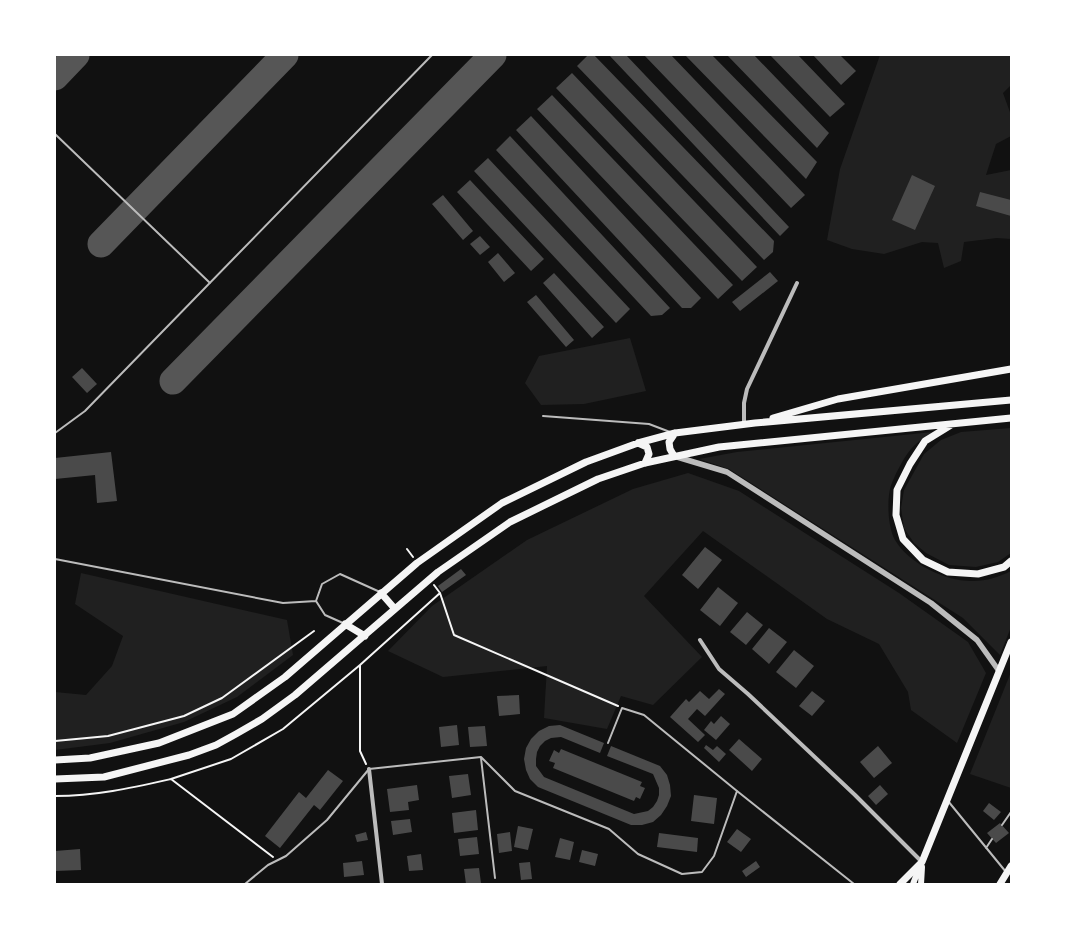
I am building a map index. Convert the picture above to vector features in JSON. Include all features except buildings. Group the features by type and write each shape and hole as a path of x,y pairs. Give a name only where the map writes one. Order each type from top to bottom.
{"main road":[{"path":"755,423 838,399 1011,368"},
{"path":"55,760 90,758 159,743 233,714 285,677 417,563 502,503 586,462 638,443 675,433 744,424 1011,400"},
{"path":"55,779 104,777 166,761 216,745 262,719 295,695 430,579 510,522 598,479 645,463 718,447 1011,418"},
{"path":"953,424 925,441 910,464 897,490 896,515 903,538 923,560 948,572 978,574 1004,567 1011,561"},
{"path":"674,456 668,442 675,433"},
{"path":"638,443 647,447 650,454 645,463"},
{"path":"381,593 395,609"},
{"path":"345,624 365,636"},
{"path":"913,884 1011,642"},
{"path":"900,884 922,862"},
{"path":"921,884 922,862"},
{"path":"1000,884 1011,866"}],"street":[{"path":"744,424 744,403 747,389 797,283"},
{"path":"674,456 727,472 931,603 977,640 999,671"},
{"path":"700,640 719,669 754,699 855,795 922,862"},
{"path":"369,769 382,884"}],"lane":[{"path":"55,433 85,411 432,55"},
{"path":"55,134 210,283"},
{"path":"543,416 649,424 675,433"},
{"path":"55,559 283,603 316,601"},
{"path":"316,601 322,584 340,574 381,593"},
{"path":"316,601 325,616 345,624"},
{"path":"608,743 622,708 644,716 854,884"},
{"path":"481,757 515,791 609,829 638,854 682,874 702,872 714,856 737,791"},
{"path":"245,884 268,865 286,856 327,820 369,769 481,757"},
{"path":"481,757 495,878"},
{"path":"947,799 1007,873"},
{"path":"1002,825 1011,812"},
{"path":"986,848 992,839"}],"path":[{"path":"408,549 417,563"},
{"path":"430,579 440,593 454,635 622,708"},
{"path":"55,796 114,792 171,779 231,759 283,729 360,665 440,593"},
{"path":"55,741 108,736 184,716 222,698 314,631"},
{"path":"360,665 360,751 369,769"},
{"path":"171,779 277,861"}],"shaded area":[{"path":"880,55 1011,55 1011,85 1003,93 1011,115 1011,136 996,144 986,175 1011,170 1011,239 997,238 964,242 961,261 944,268 938,243 922,242 884,254 852,249 827,240 840,169"},
{"path":"630,338 646,391 584,404 541,405 525,383 539,356"},
{"path":"1011,428 1011,553 998,562 976,567 949,565 926,553 914,543 904,528 901,508 904,490 924,454 941,440 961,432"},
{"path":"933,432 911,449 902,462 894,479 890,489 889,501 891,529 895,540 909,557 941,575 963,581 978,581 993,578 1011,571 1011,627 1000,655 963,618 729,469 699,459 737,452"},
{"path":"688,473 739,491 899,593 968,642 986,673 957,743 911,710 908,692 879,644 827,619 703,531 644,596 702,657 653,705 621,696 607,729 544,718 547,666 443,677 388,651 432,606 527,540 633,489"},
{"path":"81,573 287,620 293,655 237,697 184,722 110,743 55,750 55,692 86,695 112,666 123,636 75,604"},
{"path":"1011,672 1011,788 970,774"}],"taxiway":[{"path":"55,77 76,55"},
{"path":"101,244 285,55"},
{"path":"173,381 493,55"}]}
